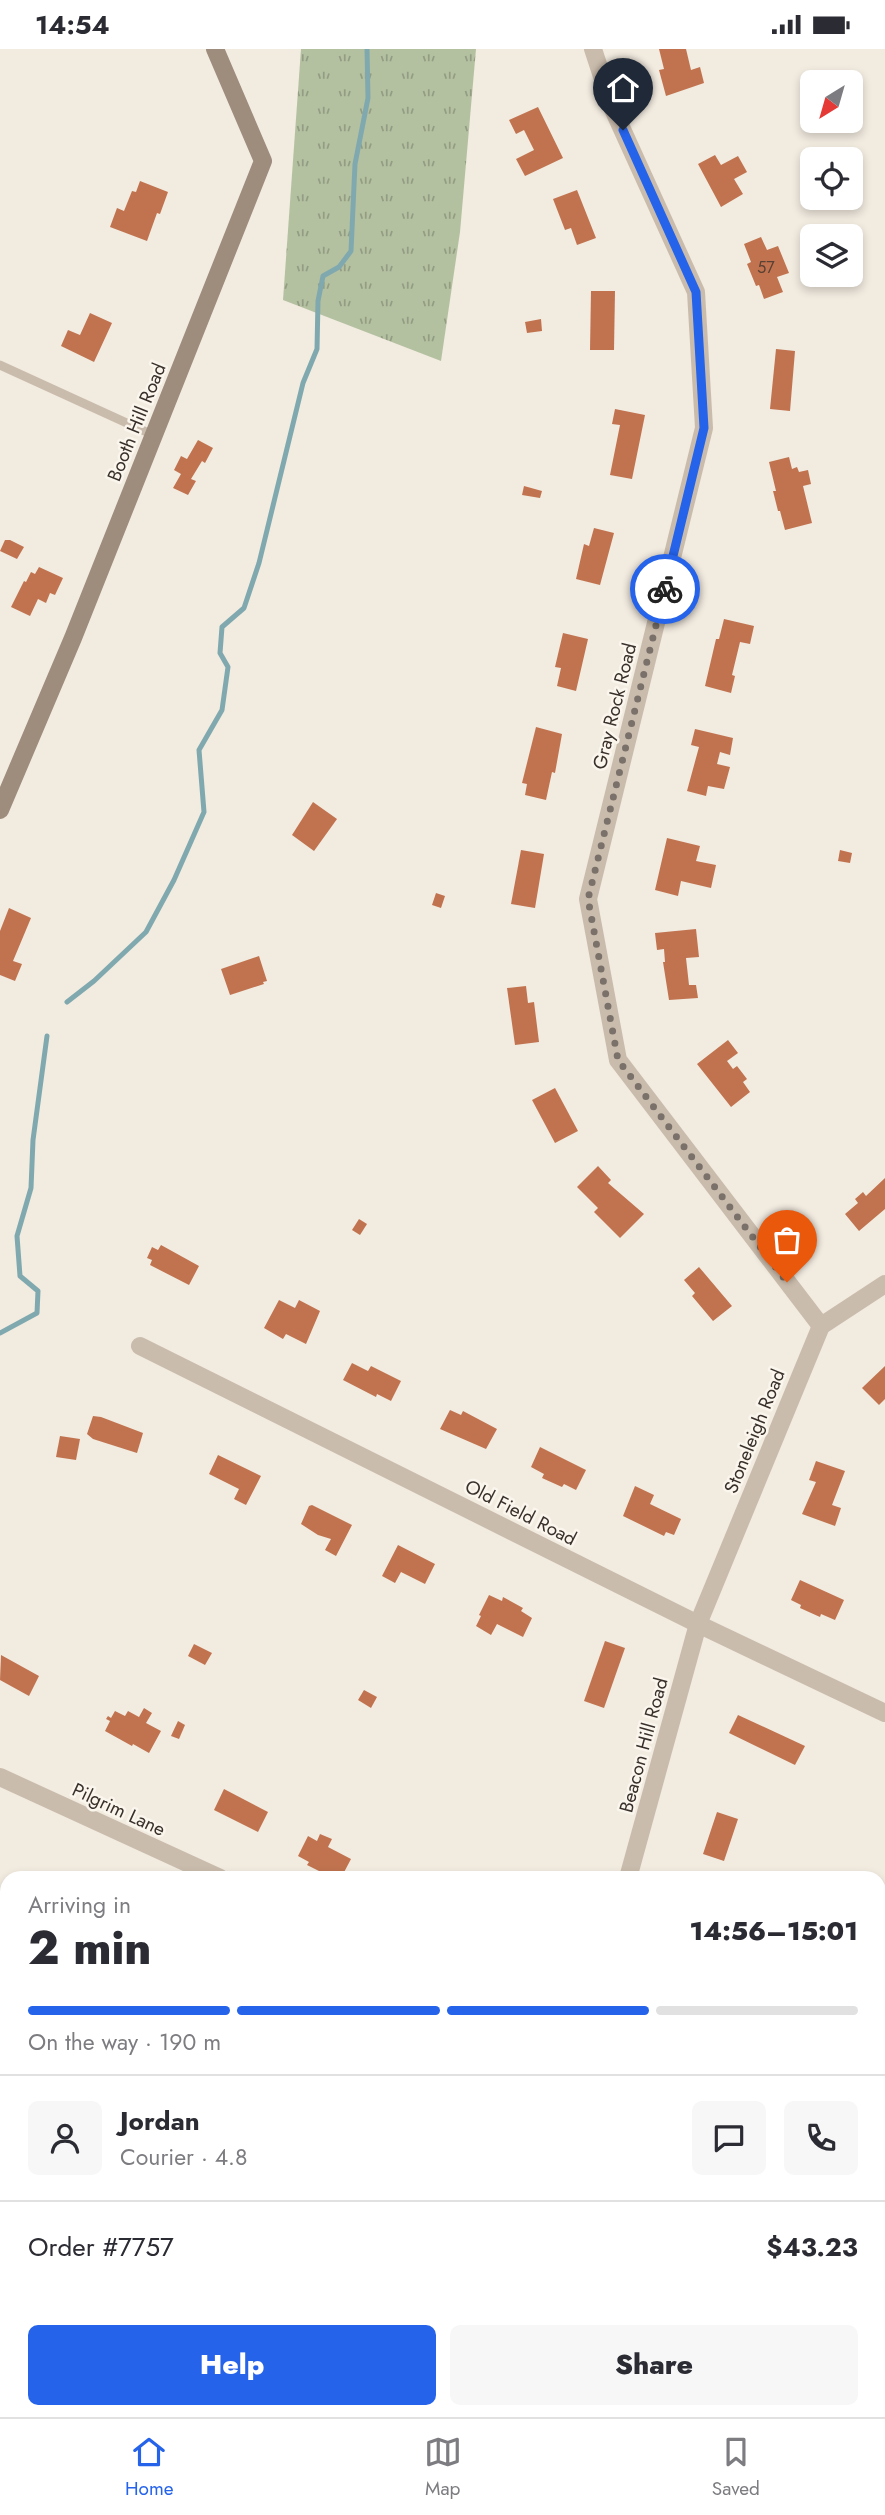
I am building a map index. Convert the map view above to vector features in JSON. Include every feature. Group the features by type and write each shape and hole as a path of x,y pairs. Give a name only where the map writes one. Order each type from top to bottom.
{"street":[{"name":"Booth Hill Road","path":"0,810 5,780 73,638 263,161 215,49"},
{"name":"Gray Rock Road","path":"593,49 612,107 696,292 704,428 588,899 618,1060 821,1326"},
{"path":"821,1326 885,1284"},
{"name":"Stoneleigh Road","path":"698,1624 821,1326"},
{"name":"Old Field Road","path":"140,1346 698,1624 885,1713"},
{"name":"Beacon Hill Road","path":"630,1871 698,1624"},
{"name":"Pilgrim Lane","path":"0,1777 205,1871"}],"lane":[{"path":"0,365 153,435"}],"green space":[{"path":"301,49 476,49 460,232 441,361 283,300"}],"building":[{"path":"659,49 686,49 691,70 700,67 704,83 666,96 659,70 664,69"},
{"path":"538,107 563,158 525,176 516,159 534,150 524,130 516,134 509,120"},
{"path":"715,155 721,165 738,156 747,172 734,179 743,194 721,207 698,164"},
{"path":"140,181 168,192 147,241 110,227 117,208 124,211 132,191 136,192"},
{"path":"577,190 596,238 577,245 571,228 565,230 553,199"},
{"path":"761,237 767,250 778,246 789,273 777,277 783,292 764,299 747,264 751,262 744,244"},
{"path":"591,291 615,291 614,350 590,350"},
{"path":"90,313 112,323 94,362 61,346 68,330 80,335"},
{"path":"541,319 542,331 527,333 525,322"},
{"path":"776,349 795,351 790,411 770,409"},
{"path":"615,409 645,415 632,479 610,475 620,425 612,424"},
{"path":"198,440 213,448 205,463 202,461 191,479 196,481 188,495 173,488 181,474 174,470 181,456 187,459"},
{"path":"789,457 792,469 797,467 799,472 808,470 811,484 803,486 812,523 785,530 773,491 776,491 769,462"},
{"path":"524,486 542,491 540,498 522,495"},
{"path":"594,528 614,533 600,585 576,579 584,544 589,546"},
{"path":"5,540 24,547 17,559 0,551"},
{"path":"39,567 63,578 55,595 50,593 46,603 38,599 30,616 11,607 24,581 26,582 31,572 35,574"},
{"path":"724,619 754,626 750,644 740,642 732,675 735,676 731,693 705,686 716,639 719,639"},
{"path":"563,633 588,639 576,691 557,686 561,668 555,667"},
{"path":"536,727 562,734 555,773 552,772 546,800 525,795 527,784 522,783"},
{"path":"695,729 733,738 730,755 720,752 717,764 730,767 724,789 708,786 706,796 687,791 699,747 691,745"},
{"path":"313,802 337,819 314,851 292,835"},
{"path":"667,838 700,846 696,861 716,865 711,888 681,881 678,896 655,890"},
{"path":"521,850 544,854 535,908 511,904"},
{"path":"840,850 852,853 850,863 838,861"},
{"path":"436,893 445,896 441,908 432,905"},
{"path":"9,908 31,918 13,961 22,964 15,981 0,975 0,931"},
{"path":"696,929 699,957 686,958 689,985 696,985 698,998 669,1000 663,962 664,949 657,950 655,933"},
{"path":"259,956 267,981 230,995 221,969"},
{"path":"526,986 528,1003 534,1002 539,1042 515,1045 507,988"},
{"path":"728,1040 738,1053 727,1061 733,1069 737,1066 747,1079 743,1082 750,1092 731,1107 697,1064"},
{"path":"555,1088 578,1131 555,1143 532,1100"},
{"path":"598,1166 611,1180 608,1183 644,1214 620,1238 594,1212 598,1208 577,1187"},
{"path":"885,1178 885,1209 859,1231 845,1214 858,1203 855,1199 863,1192 866,1196"},
{"path":"359,1219 367,1224 360,1235 352,1230"},
{"path":"161,1245 199,1266 189,1285 150,1265 152,1260 147,1258 152,1247 158,1250"},
{"path":"699,1267 732,1306 713,1321 692,1296 695,1293 684,1280"},
{"path":"279,1300 295,1308 299,1300 320,1311 306,1344 286,1334 283,1339 264,1328"},
{"path":"352,1363 368,1371 371,1366 401,1381 391,1401 377,1394 376,1397 343,1380"},
{"path":"885,1366 885,1399 879,1405 862,1388"},
{"path":"450,1410 461,1415 463,1411 497,1429 486,1449 440,1429"},
{"path":"93,1416 143,1433 137,1453 93,1439 87,1434"},
{"path":"60,1436 80,1439 76,1460 56,1457"},
{"path":"540,1447 586,1470 576,1490 542,1478 544,1474 531,1467"},
{"path":"218,1455 261,1476 246,1505 234,1499 239,1489 209,1474"},
{"path":"816,1461 845,1471 832,1505 841,1508 835,1526 802,1514 816,1482 809,1480"},
{"path":"635,1486 654,1495 650,1504 681,1519 674,1535 666,1532 664,1536 623,1516"},
{"path":"312,1505 352,1525 336,1556 325,1550 331,1539 318,1535 301,1524"},
{"path":"398,1545 435,1564 425,1584 401,1572 395,1583 382,1576"},
{"path":"800,1580 844,1600 835,1620 800,1608 801,1605 791,1600"},
{"path":"489,1595 502,1601 503,1597 523,1608 521,1611 532,1618 523,1637 497,1624 491,1635 476,1626"},
{"path":"605,1641 625,1648 604,1708 584,1701"},
{"path":"194,1644 212,1653 205,1665 188,1656"},
{"path":"1,1655 39,1676 29,1696 0,1680"},
{"path":"364,1690 377,1697 371,1708 358,1700"},
{"path":"144,1708 152,1713 146,1723 161,1731 149,1753 105,1731 110,1721 106,1719 108,1716 111,1718 115,1711 125,1716 128,1711 139,1717"},
{"path":"738,1715 805,1746 795,1765 729,1733"},
{"path":"178,1721 185,1725 179,1739 171,1736"},
{"path":"224,1789 268,1812 258,1832 214,1810"},
{"path":"717,1812 738,1819 724,1861 703,1854"},
{"path":"320,1834 332,1839 328,1847 351,1859 345,1871 319,1871 298,1856 308,1836 317,1841"}],"waterway":[{"path":"67,1002 94,981 146,932 174,880 204,812 199,750 222,710 228,667 220,653 222,627 244,608 259,563 303,383 317,349 318,301 323,276 339,267 351,251 355,164 368,98 367,49"},
{"path":"0,1333 37,1313 38,1291 20,1276 17,1236 31,1188 33,1140 47,1036"}],"way so far":[{"path":"665,589 588,899 618,1060 787,1282"}],"route":[{"path":"623,130 696,292 704,428 665,589"}]}
